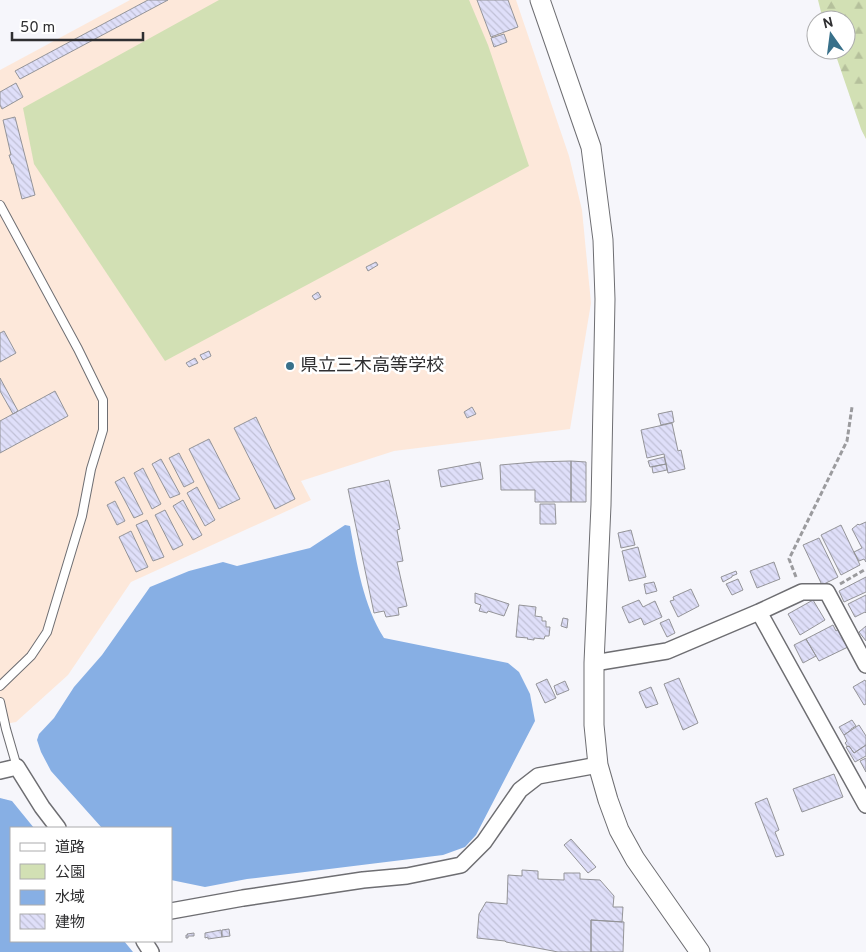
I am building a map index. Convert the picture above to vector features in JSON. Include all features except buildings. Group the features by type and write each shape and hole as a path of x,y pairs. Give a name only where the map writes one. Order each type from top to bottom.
{"street":[{"path":"540,0 591,148 602,240 605,300 602,496 594,663 594,725 598,765 619,830 635,858 700,952"},
{"path":"594,663 667,651 802,592 827,592 866,665"},
{"path":"759,612 866,806"},
{"path":"172,911 243,898 363,880 407,876 461,866 484,842 520,790 538,776 598,765"},
{"path":"0,770 17,767 42,807 57,827"}],"lane":[{"path":"0,205 78,349 102,400 103,430 91,469 82,516 47,632 31,656 0,686"},
{"path":"0,702 17,767"}],"path":[{"path":"802,592 789,559 847,441 852,407"},
{"path":"827,592 866,569"}],"shaded area":[{"name":"県立三木高等学校","path":"130,0 516,0 569,156 582,210 591,303 570,429 394,451 301,481 311,500 131,582 68,675 16,722 0,725 0,70"}],"green space":[{"path":"219,0 469,0 488,45 529,166 165,361 34,164 23,108"},
{"path":"818,0 866,0 866,139 837,60 856,60 856,10 820,10"}],"water":[{"path":"345,525 350,526 358,569 366,598 384,638 508,663 519,672 530,694 535,721 476,835 465,847 443,855 247,879 205,887 172,880 172,827 101,827 51,771 37,740 39,734 54,718 74,687 102,655 150,587 189,571 223,562 237,566 310,548"},
{"path":"0,798 12,801 33,827 10,827 10,942 125,942 133,952 0,952"}],"place":[{"name":"県立三木高等学校","path":"290,366"}]}
